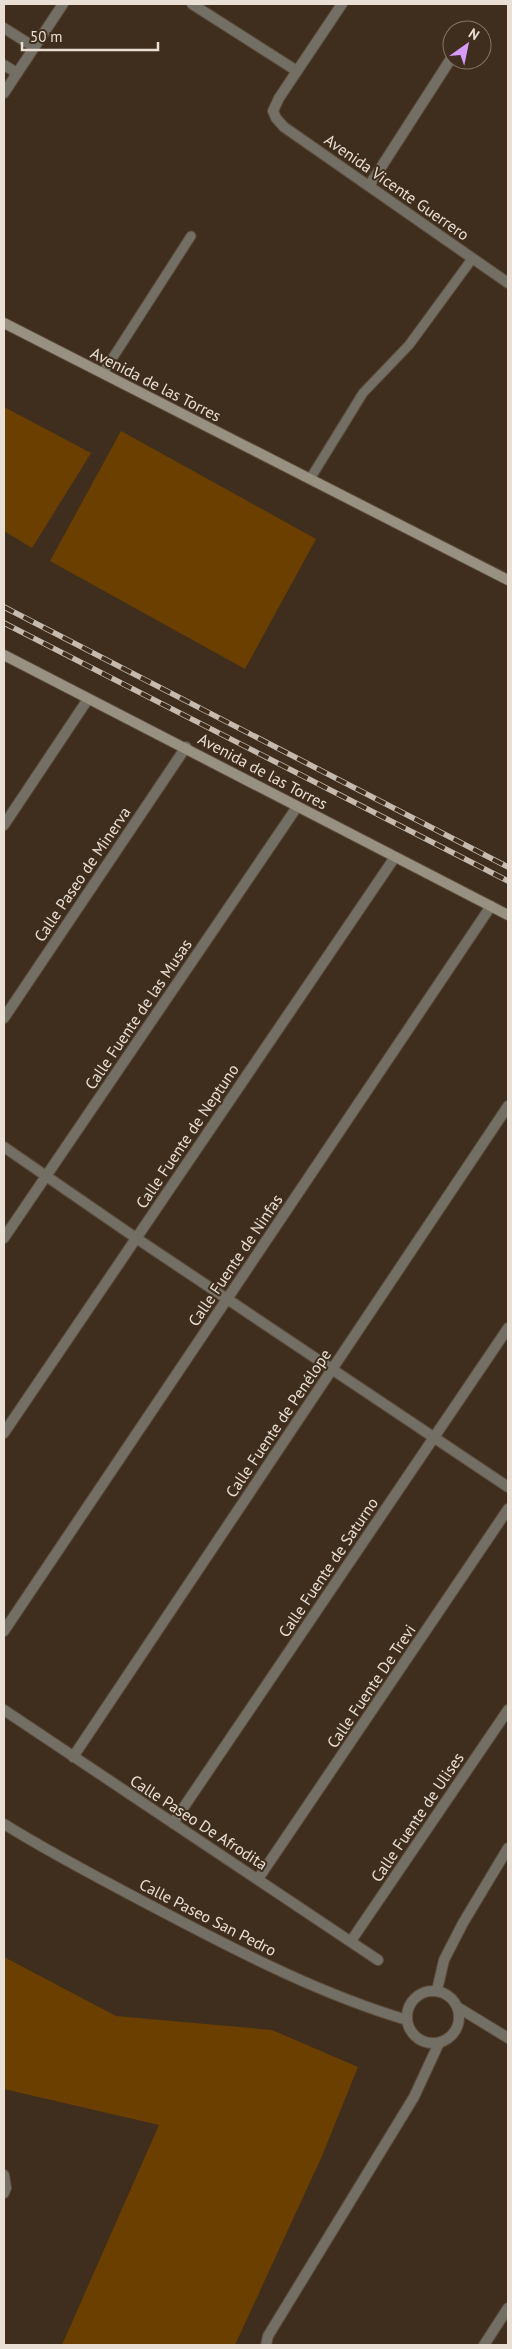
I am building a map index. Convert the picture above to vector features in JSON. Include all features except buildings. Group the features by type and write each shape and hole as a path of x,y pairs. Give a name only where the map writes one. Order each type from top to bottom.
{"main road":[{"name":"Avenida de las Torres","path":"4,323 508,580"},
{"name":"Avenida de las Torres","path":"4,655 186,747 297,807 508,915"}],"street":[{"path":"4,93 63,4"},
{"path":"192,4 296,71 342,4"},
{"path":"4,28 34,47"},
{"path":"4,65 17,73"},
{"path":"369,186 443,70"},
{"name":"Avenida Vicente Guerrero","path":"296,71 274,111 276,118 284,127 508,284"},
{"path":"4,825 88,699"},
{"name":"Calle Paseo de Minerva","path":"4,1018 186,747"},
{"name":"Calle Fuente de las Musas","path":"4,1238 297,807"},
{"name":"Calle Fuente de Neptuno","path":"4,1433 395,857"},
{"name":"Calle Fuente de Ninfas","path":"4,1631 491,906"},
{"name":"Calle Fuente de Penélope","path":"73,1757 508,1106"},
{"path":"4,1147 226,1299 508,1487"},
{"name":"Calle Fuente de Saturno","path":"173,1823 508,1328"},
{"name":"Calle Fuente De Trevi","path":"258,1879 508,1509"},
{"name":"Calle Paseo De Afrodita","path":"4,1710 378,1960"},
{"name":"Calle Fuente de Ulises","path":"351,1941 508,1710"},
{"name":"Calle Paseo San Pedro","path":"4,1824 51,1854 209,1936 330,1994 407,2020"},
{"path":"437,1990 444,1960 508,1848"},
{"path":"459,2008 459,2025 455,2033 439,2043 421,2040 414,2035 407,2020 408,2008 413,1999 428,1990 437,1990 447,1994 459,2008 508,2038"},
{"path":"266,2345 268,2336 414,2097 439,2043"},
{"path":"4,2175 6,2188 4,2193"},
{"path":"484,2345 508,2308"}],"lane":[{"path":"102,373 190,236"},
{"path":"310,479 363,392 410,345 472,258"}],"shaded area":[{"path":"4,407 91,453 32,548 4,531"},
{"path":"121,431 316,539 245,669 50,561"},
{"path":"4,1957 116,2016 272,2030 358,2067 322,2156 235,2345 62,2345 159,2125 4,2089"}],"railway":[{"path":"4,607 508,867"},
{"path":"4,623 508,881"}]}
